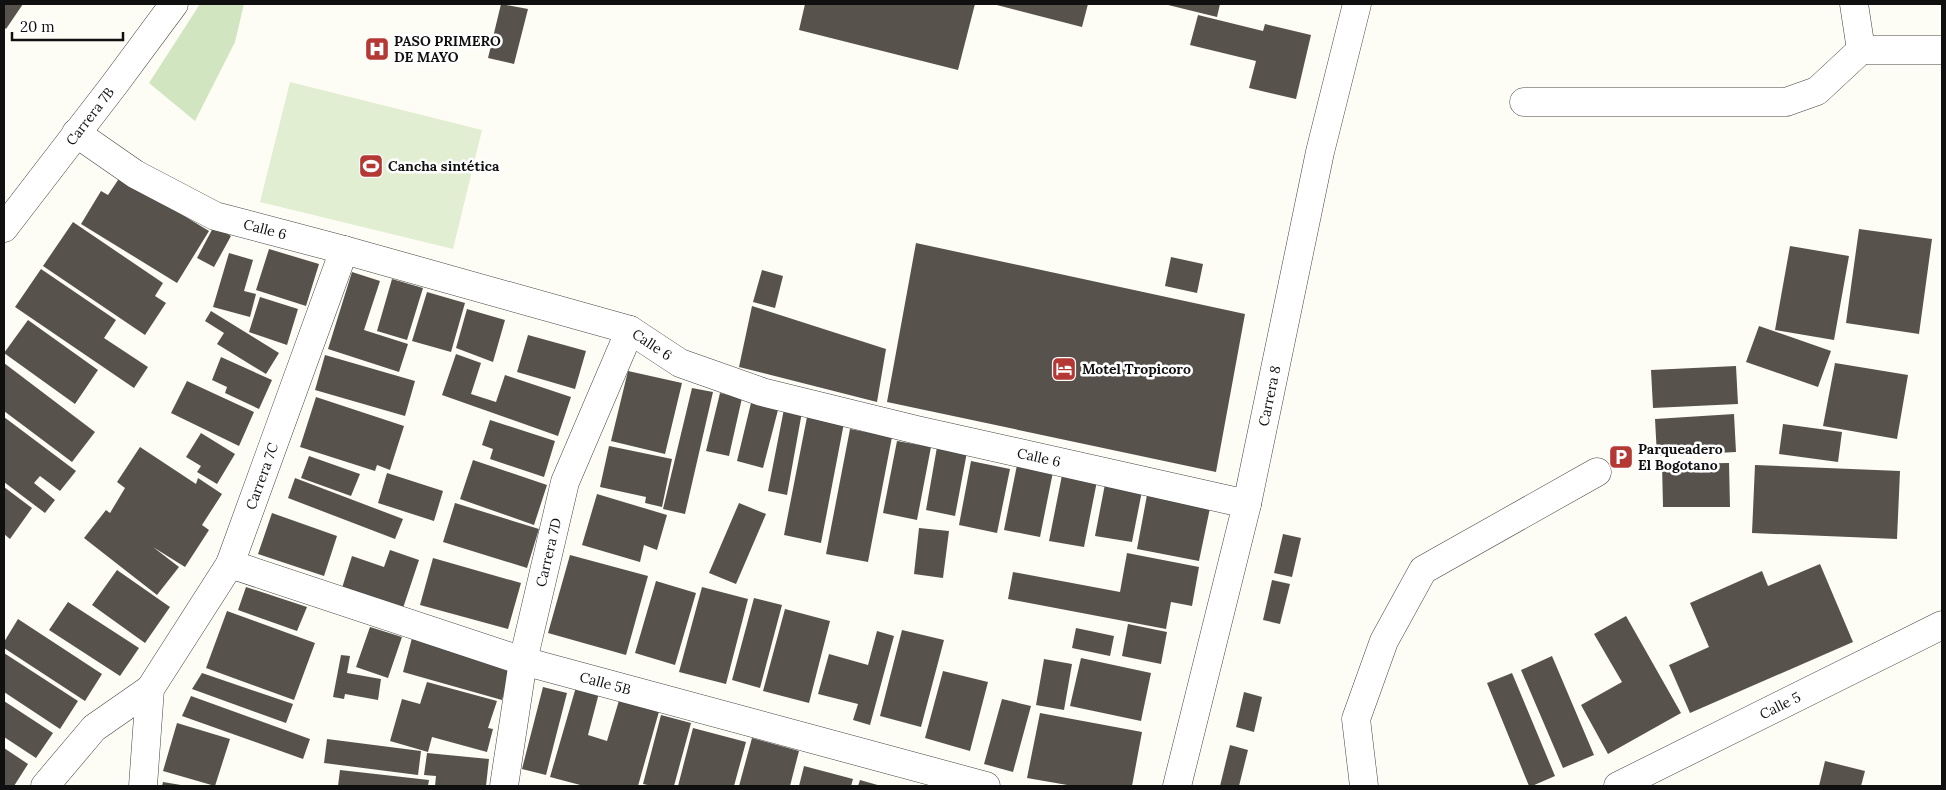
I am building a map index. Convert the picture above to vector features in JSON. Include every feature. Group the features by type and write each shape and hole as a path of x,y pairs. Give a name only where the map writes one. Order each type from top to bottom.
{"street":[{"name":"Carrera 7B","path":"4,228 174,4"},
{"name":"Carrera 8","path":"1177,786 1247,504 1320,152 1357,4"},
{"path":"1854,4 1861,50"},
{"path":"1524,102 1786,102 1816,91 1861,50 1942,50"},
{"name":"Calle 6","path":"76,133 135,174 215,216 630,330 680,363 762,392 927,432 1247,504"},
{"name":"Carrera 7C","path":"46,786 94,728 150,690 230,564 344,250"},
{"name":"Carrera 7D","path":"504,786 523,661 566,482 630,330"},
{"path":"1364,786 1356,719 1384,641 1423,570 1597,472"},
{"name":"Calle 5B","path":"230,564 523,661 986,786"},
{"name":"Calle 5","path":"1618,786 1942,625"},
{"name":"Carrera 7C","path":"143,786 150,690"}],"green space":[{"path":"200,4 244,4 235,42 195,121 149,83"},
{"name":"Cancha sintética","path":"290,82 482,130 453,249 260,202"}],"building":[{"path":"4,4 23,4 6,29 4,27"},
{"path":"501,4 528,9 514,64 488,58"},
{"path":"805,4 975,4 958,70 799,30"},
{"path":"993,4 1088,4 1082,27"},
{"path":"1164,4 1220,4 1217,17"},
{"path":"1198,15 1263,31 1265,24 1311,35 1296,99 1249,88 1256,61 1190,45"},
{"path":"120,177 209,231 177,283 81,224 101,191 108,195"},
{"path":"73,222 163,283 155,296 166,303 145,335 43,266"},
{"path":"214,226 231,236 214,267 197,258"},
{"path":"1859,229 1932,239 1919,334 1846,323"},
{"name":"Motel Tropicoro","path":"916,243 1245,314 1216,472 887,402"},
{"path":"1790,246 1849,256 1834,340 1775,330"},
{"path":"269,249 319,264 306,306 256,290"},
{"path":"229,253 253,260 244,291 256,294 250,317 213,307"},
{"path":"1171,257 1203,264 1197,293 1165,286"},
{"path":"41,269 116,320 104,338 148,367 134,388 15,307"},
{"path":"762,270 783,276 775,308 753,302"},
{"path":"352,272 380,281 364,330 408,344 399,372 328,349"},
{"path":"392,279 423,288 407,340 377,331"},
{"path":"427,292 465,303 451,352 412,341"},
{"path":"260,297 298,309 287,345 249,332"},
{"path":"752,306 886,349 877,402 739,367"},
{"path":"467,309 505,320 493,362 456,348"},
{"path":"211,311 279,353 266,374 217,344 224,333 205,321"},
{"path":"28,320 98,370 75,404 4,353"},
{"path":"1759,326 1831,351 1818,387 1746,362"},
{"path":"528,335 586,351 575,389 517,372"},
{"path":"456,354 481,363 471,394 496,402 505,375 571,397 558,436 442,395"},
{"path":"325,355 415,381 405,416 315,390"},
{"path":"221,357 272,380 259,409 225,393 227,387 212,380"},
{"path":"4,363 95,432 72,462 4,411"},
{"path":"1835,363 1908,375 1897,439 1823,426"},
{"path":"1736,366 1738,404 1653,408 1651,370"},
{"path":"628,371 682,383 665,454 611,441"},
{"path":"187,381 254,412 239,446 171,413"},
{"path":"692,388 713,392 685,514 663,509"},
{"path":"720,393 742,398 729,456 706,451"},
{"path":"316,397 404,426 390,470 377,465 375,471 300,447"},
{"path":"751,403 778,410 763,468 737,461"},
{"path":"784,409 802,412 787,495 768,491"},
{"path":"1734,414 1736,452 1657,456 1655,419"},
{"path":"4,417 76,471 60,491 40,476 34,483 55,500 45,513 4,482"},
{"path":"807,417 844,423 821,543 784,535"},
{"path":"490,420 555,441 544,477 490,459 493,449 482,445"},
{"path":"1783,424 1842,432 1838,462 1779,454"},
{"path":"850,429 892,437 868,562 826,554"},
{"path":"201,433 235,454 217,484 197,472 201,466 186,457"},
{"path":"897,441 931,447 917,520 883,513"},
{"path":"609,446 672,459 662,507 645,503 646,497 600,487"},
{"path":"140,447 196,484 198,478 222,494 202,525 209,530 185,567 153,547 179,567 157,595 84,538 106,510 110,513 125,488 117,482"},
{"path":"937,447 967,452 955,516 926,510"},
{"path":"309,456 360,474 351,496 301,478"},
{"path":"473,460 547,485 534,525 460,499"},
{"path":"1018,460 1054,467 1040,537 1004,530"},
{"path":"971,461 1010,469 997,533 959,525"},
{"path":"1729,463 1730,507 1663,507 1662,464"},
{"path":"1755,465 1900,471 1897,539 1752,533"},
{"path":"387,473 443,491 434,521 378,503"},
{"path":"1062,475 1097,481 1084,547 1049,541"},
{"path":"295,478 403,519 395,539 288,498"},
{"path":"1105,484 1142,491 1132,542 1095,536"},
{"path":"4,487 32,508 10,539 4,534"},
{"path":"597,494 667,515 657,550 644,545 640,562 582,545"},
{"path":"1147,495 1210,508 1199,561 1137,549"},
{"path":"455,503 539,529 527,568 443,542"},
{"path":"739,503 766,514 736,584 709,573"},
{"path":"272,513 337,536 324,576 258,554"},
{"path":"919,528 949,531 943,578 914,574"},
{"path":"1283,534 1301,538 1292,577 1274,573"},
{"path":"390,550 419,560 403,608 342,588 352,556 384,567"},
{"path":"1127,553 1199,567 1192,606 1171,602 1166,629 1008,599 1013,572 1120,592"},
{"path":"570,555 648,576 626,655 548,633"},
{"path":"433,558 521,583 508,629 420,605"},
{"path":"1820,564 1853,642 1690,713 1669,665 1709,647 1690,603 1762,571 1768,586"},
{"path":"117,570 170,607 145,643 92,605"},
{"path":"1272,580 1290,584 1280,624 1263,620"},
{"path":"656,581 696,593 675,665 635,653"},
{"path":"246,587 307,607 297,631 238,610"},
{"path":"702,587 748,599 726,684 679,672"},
{"path":"754,598 782,605 760,688 732,680"},
{"path":"68,602 139,648 120,676 49,630"},
{"path":"785,609 830,621 809,703 763,691"},
{"path":"227,611 315,643 294,700 206,668"},
{"path":"1626,616 1681,713 1608,754 1581,705 1622,682 1594,634"},
{"path":"18,619 102,674 85,701 4,648 4,642"},
{"path":"1128,624 1167,632 1161,664 1122,656"},
{"path":"370,627 402,637 388,678 356,667"},
{"path":"1076,628 1114,636 1110,656 1072,648"},
{"path":"902,630 944,640 921,727 880,716"},
{"path":"877,631 894,636 870,725 853,720 858,704 818,694 829,654 868,665"},
{"path":"412,638 511,666 502,700 403,672"},
{"path":"4,653 78,701 60,729 4,692"},
{"path":"341,655 350,656 347,673 381,679 378,700 345,694 344,699 333,697"},
{"path":"1552,656 1594,755 1563,768 1521,670"},
{"path":"1081,658 1151,673 1141,721 1070,706"},
{"path":"1044,659 1072,664 1064,710 1036,705"},
{"path":"943,671 988,682 970,751 925,738"},
{"path":"202,673 293,704 286,723 192,689"},
{"path":"1512,673 1555,776 1532,786 1529,786 1487,683"},
{"path":"427,682 497,701 488,728 493,729 487,752 432,737 428,752 390,741 402,699 420,704"},
{"path":"543,687 567,693 546,775 522,769"},
{"path":"576,687 599,693 588,735 607,741 620,697 660,708 638,786 584,786 550,777"},
{"path":"1244,692 1262,697 1254,732 1236,727"},
{"path":"191,696 310,739 303,759 182,716"},
{"path":"1002,699 1031,706 1013,772 984,764"},
{"path":"4,701 53,733 36,758 4,737"},
{"path":"1040,713 1142,732 1132,786 1073,786 1027,778"},
{"path":"661,715 691,723 674,786 643,784"},
{"path":"177,723 230,739 215,786 163,771"},
{"path":"693,728 746,742 734,786 678,786"},
{"path":"752,738 799,751 790,786 739,786"},
{"path":"327,739 421,751 418,775 324,763"},
{"path":"1230,745 1248,750 1239,786 1220,786"},
{"path":"4,748 28,764 14,786 4,786"},
{"path":"427,753 489,759 486,786 435,786 436,776 424,775"},
{"path":"1825,761 1865,771 1861,786 1819,786"},
{"path":"804,766 853,779 851,786 799,786"},
{"path":"340,770 429,780 428,786 338,786"},
{"path":"860,780 881,786 858,786"},
{"path":"163,782 181,785 181,786 162,786"}],"place":[{"name":"PASO PRIMERO DE MAYO","path":"377,49"},
{"name":"Cancha sintética","path":"371,166"},
{"name":"Motel Tropicoro","path":"1064,369"},
{"name":"Parqueadero El Bogotano","path":"1621,457"}]}
